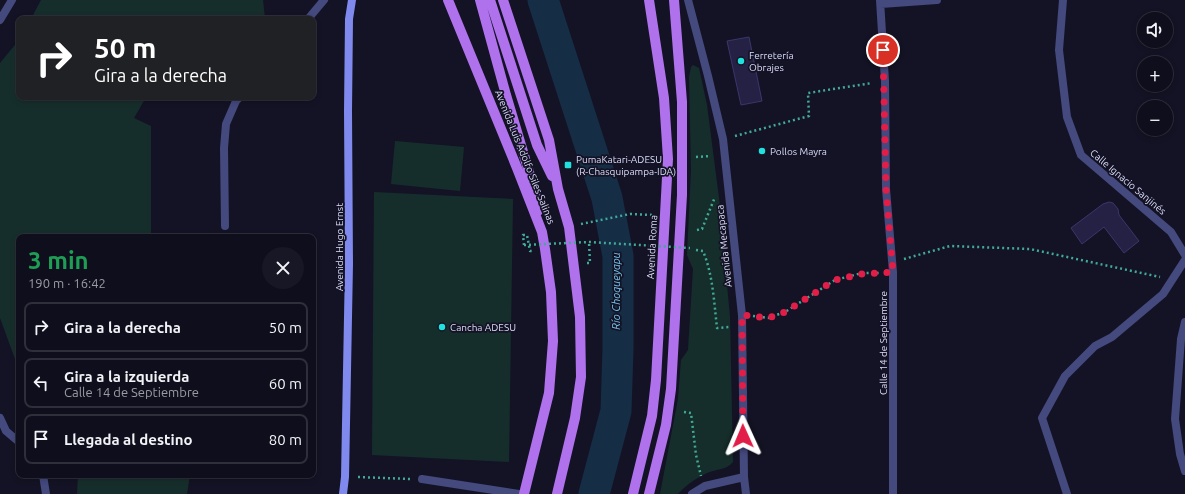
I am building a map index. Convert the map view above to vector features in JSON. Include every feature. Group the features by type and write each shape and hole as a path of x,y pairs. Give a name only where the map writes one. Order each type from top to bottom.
{"main road":[{"name":"Avenida Luis Adolfo Siles Salinas","path":"448,0 542,232 551,292 553,348 549,393 524,494"},
{"path":"480,0 535,192 542,232"},
{"path":"490,0 537,145 558,189"},
{"name":"Avenida Luis Adolfo Siles Salinas","path":"503,0 549,140 558,189 569,227 580,317 581,377 575,418 557,494"},
{"name":"Avenida Roma","path":"633,494 652,416 668,159 664,98 649,0"},
{"path":"649,494 666,424 671,389 682,195 682,102 674,0"}],"street":[{"path":"0,20 12,0"},
{"path":"311,16 324,0"},
{"name":"Avenida Hugo Ernst","path":"343,494 345,477 349,264 349,19 352,0"},
{"name":"Avenida Mecapaca","path":"688,0 723,139 742,315 744,477 746,494"},
{"path":"880,2 937,0"},
{"name":"Calle Ignacio Sanjinés","path":"1063,0 1059,50 1067,117 1081,155 1171,232 1185,255"},
{"name":"Calle 14 de Septiembre","path":"880,2 885,81 886,189 893,272 893,494"},
{"path":"224,226 224,148 226,124 237,100"},
{"path":"1067,494 1042,418 1065,376 1095,346 1112,337 1163,294 1185,260"},
{"path":"1185,322 1181,339 1175,419 1180,454 1185,472"},
{"path":"0,418 6,431 16,439"},
{"path":"692,494 705,486 744,477"},
{"path":"43,478 46,494"},
{"path":"422,479 519,494"}],"path":[{"path":"723,139 809,116 808,93 885,81"},
{"path":"696,157 711,156"},
{"path":"697,230 702,229 716,197"},
{"path":"588,223 630,214 665,215"},
{"path":"524,245 589,242 690,248"},
{"path":"589,242 590,251"},
{"path":"892,262 950,246 1030,249 1172,280"},
{"path":"696,250 703,250 708,264 711,276 717,328 729,327"},
{"path":"742,315 768,318 785,312 835,280 862,274 893,272"},
{"path":"684,412 691,413 696,455 701,476"},
{"path":"345,477 422,479"}],"green space":[{"path":"41,0 263,0 265,16 33,16"},
{"path":"16,44 16,100 144,100 134,118 151,126 151,234 16,234 16,362 0,318 0,63"},
{"path":"693,65 699,68 707,105 719,198 730,317 733,462 725,468 699,477 678,494 660,494 678,399 681,360 688,350 693,269 687,255 691,170 689,77 691,67"},
{"path":"395,141 464,147 460,191 391,184"},
{"name":"Cancha ADESU","path":"374,192 513,199 509,462 372,455"},
{"path":"78,478 190,478 187,494 77,494"}],"building":[{"path":"749,37 762,101 741,105 727,41"},
{"path":"1109,202 1113,203 1118,209 1119,215 1139,241 1124,253 1104,227 1082,244 1071,228 1103,204"}],"waterway":[{"name":"Río Choqueyapu","path":"543,0 607,198 618,256 616,411 594,494"}],"place":[{"name":"Ferretería Obrajes","path":"741,61"},
{"name":"Pollos Mayra","path":"762,151"},
{"name":"PumaKatari-ADESU (R-Chasquipampa-IDA)","path":"568,165"},
{"name":"Cancha ADESU","path":"442,327"}],"route":[{"path":"743,436 742,315 768,318 785,312 835,280 862,274 893,272 886,189 885,81 883,50"}]}
